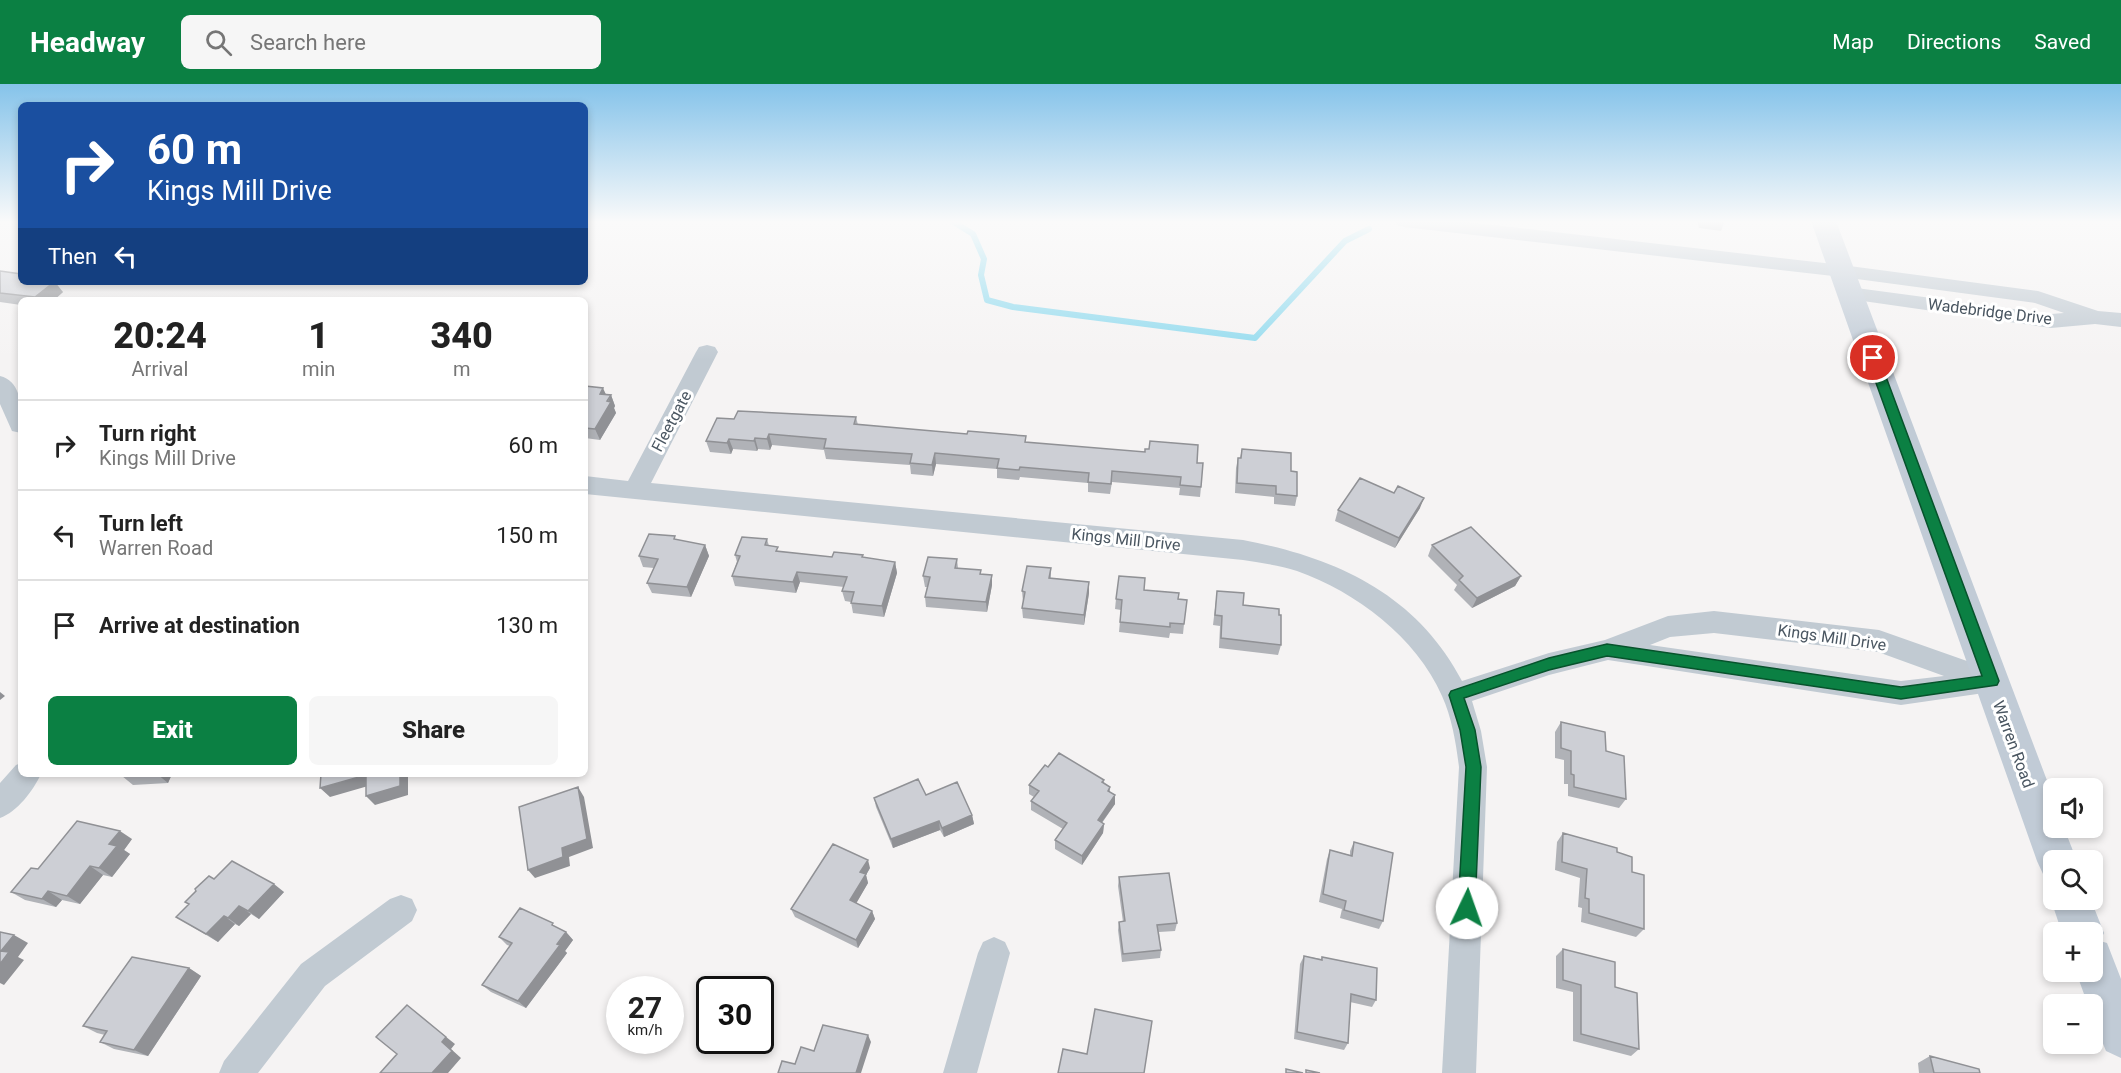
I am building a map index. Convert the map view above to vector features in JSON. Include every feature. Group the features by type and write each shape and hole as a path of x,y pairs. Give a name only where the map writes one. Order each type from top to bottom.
{"street":[{"name":"Wadebridge Drive","path":"1738,267 1846,282 2051,321 2095,317 2121,320"},
{"name":"Warren Road","path":"1840,267 2053,850"},
{"name":"Fleetgate","path":"635,490 707,352"},
{"path":"0,383 18,418"},
{"path":"0,432 18,426"},
{"name":"Kings Mill Drive","path":"588,484 1243,550 1279,556 1335,576 1385,608 1426,647 1456,695 1549,664 1607,650 1668,627 1714,622 1879,641 1991,681"},
{"name":"Kings Mill Drive","path":"1607,650 1901,693 1991,681"},
{"path":"1456,695 1468,730 1473,767 1459,1073"},
{"path":"0,805 23,777"},
{"path":"236,1073 313,975 401,910"},
{"path":"960,1073 994,953"},
{"path":"2101,982 2121,1036"}],"building":[{"path":"0,271 18,274 18,285 50,285 35,297 0,293"},
{"path":"588,386 603,388 600,394 611,395 607,401 611,402 595,429 588,428"},
{"path":"738,411 856,417 854,424 967,434 968,431 1026,436 1025,442 1145,452 1145,449 1149,449 1150,441 1198,445 1197,463 1203,463 1201,487 1180,485 1181,477 1112,471 1111,484 1088,482 1089,473 1020,467 1019,470 997,468 999,459 935,453 932,465 910,463 912,454 824,448 826,439 769,434 767,439 755,438 754,441 729,439 727,443 706,441 717,418 734,419"},
{"path":"1242,449 1291,453 1291,471 1297,472 1297,496 1276,494 1276,486 1237,483 1238,458 1241,458"},
{"path":"1360,478 1394,493 1398,486 1424,498 1399,538 1338,510"},
{"path":"1471,527 1521,576 1477,598 1459,580 1463,576 1432,545"},
{"path":"649,534 675,536 674,539 705,545 687,587 647,583 658,559 639,556"},
{"path":"742,537 767,539 765,545 778,547 776,551 832,557 834,552 895,562 882,606 851,603 854,592 842,591 847,577 797,572 793,582 732,576 740,556 735,555"},
{"path":"928,557 957,559 955,568 981,570 980,574 992,575 986,602 925,597 930,577 923,576"},
{"path":"1027,566 1051,568 1049,578 1089,582 1084,615 1022,608 1025,592 1022,591"},
{"path":"1119,576 1145,578 1144,590 1179,593 1178,599 1187,600 1184,624 1170,623 1170,627 1120,622 1122,600 1116,599"},
{"path":"1217,591 1244,593 1243,605 1279,609 1281,645 1221,638 1222,616 1215,615"},
{"path":"1561,722 1605,732 1606,751 1624,756 1626,799 1574,787 1574,775 1571,774 1571,751 1561,748"},
{"path":"1059,753 1104,780 1102,782 1110,787 1108,791 1115,795 1098,820 1104,824 1082,856 1055,840 1067,823 1031,801 1039,791 1029,785 1045,765 1048,767"},
{"path":"321,777 359,777 320,788"},
{"path":"366,777 400,777 400,786 366,796"},
{"path":"918,779 926,795 957,782 972,815 942,828 939,821 891,839 874,798"},
{"path":"578,787 587,839 562,848 563,857 528,870 519,807"},
{"path":"77,821 120,831 109,844 117,846 99,868 90,866 67,896 48,891 42,899 11,892 31,868 38,869"},
{"path":"1563,833 1617,848 1617,852 1632,857 1632,872 1644,875 1644,929 1589,913 1589,899 1585,898 1587,869 1562,862"},
{"path":"1354,842 1393,853 1383,921 1344,910 1346,901 1323,894 1330,850 1352,856"},
{"path":"833,844 868,860 860,872 866,874 850,900 872,911 856,940 791,909"},
{"path":"232,861 274,884 248,911 239,906 228,918 224,916 206,934 176,917 189,904 185,902 196,891 195,889 209,876 214,879"},
{"path":"1169,873 1177,923 1157,925 1161,950 1123,954 1119,922 1125,921 1119,877"},
{"path":"520,908 553,923 552,925 566,932 557,944 560,945 518,1001 482,985 512,943 499,937"},
{"path":"0,932 14,935 1,951 9,952 0,964"},
{"path":"1563,949 1615,962 1615,987 1637,993 1639,1049 1581,1034 1581,985 1563,980"},
{"path":"1304,956 1322,960 1322,957 1377,968 1376,1000 1351,994 1348,1043 1297,1032"},
{"path":"132,957 189,968 134,1050 100,1042 107,1031 83,1026"},
{"path":"407,1005 446,1037 442,1042 452,1051 432,1073 380,1073 397,1054 376,1037"},
{"path":"1095,1009 1152,1021 1144,1073 1058,1073 1063,1049 1087,1054"},
{"path":"823,1025 868,1035 856,1073 778,1073 782,1061 795,1064 801,1047 814,1051"},
{"path":"1930,1056 1979,1069 1980,1073 1934,1073"},
{"path":"1286,1069 1303,1073 1286,1073"}],"waterway":[{"path":"982,267 981,275 987,300 1013,307 1255,338 1321,267"}],"route":[{"path":"1467,908 1473,767 1468,730 1456,695 1549,664 1607,650 1901,693 1991,681 1873,358"}]}
